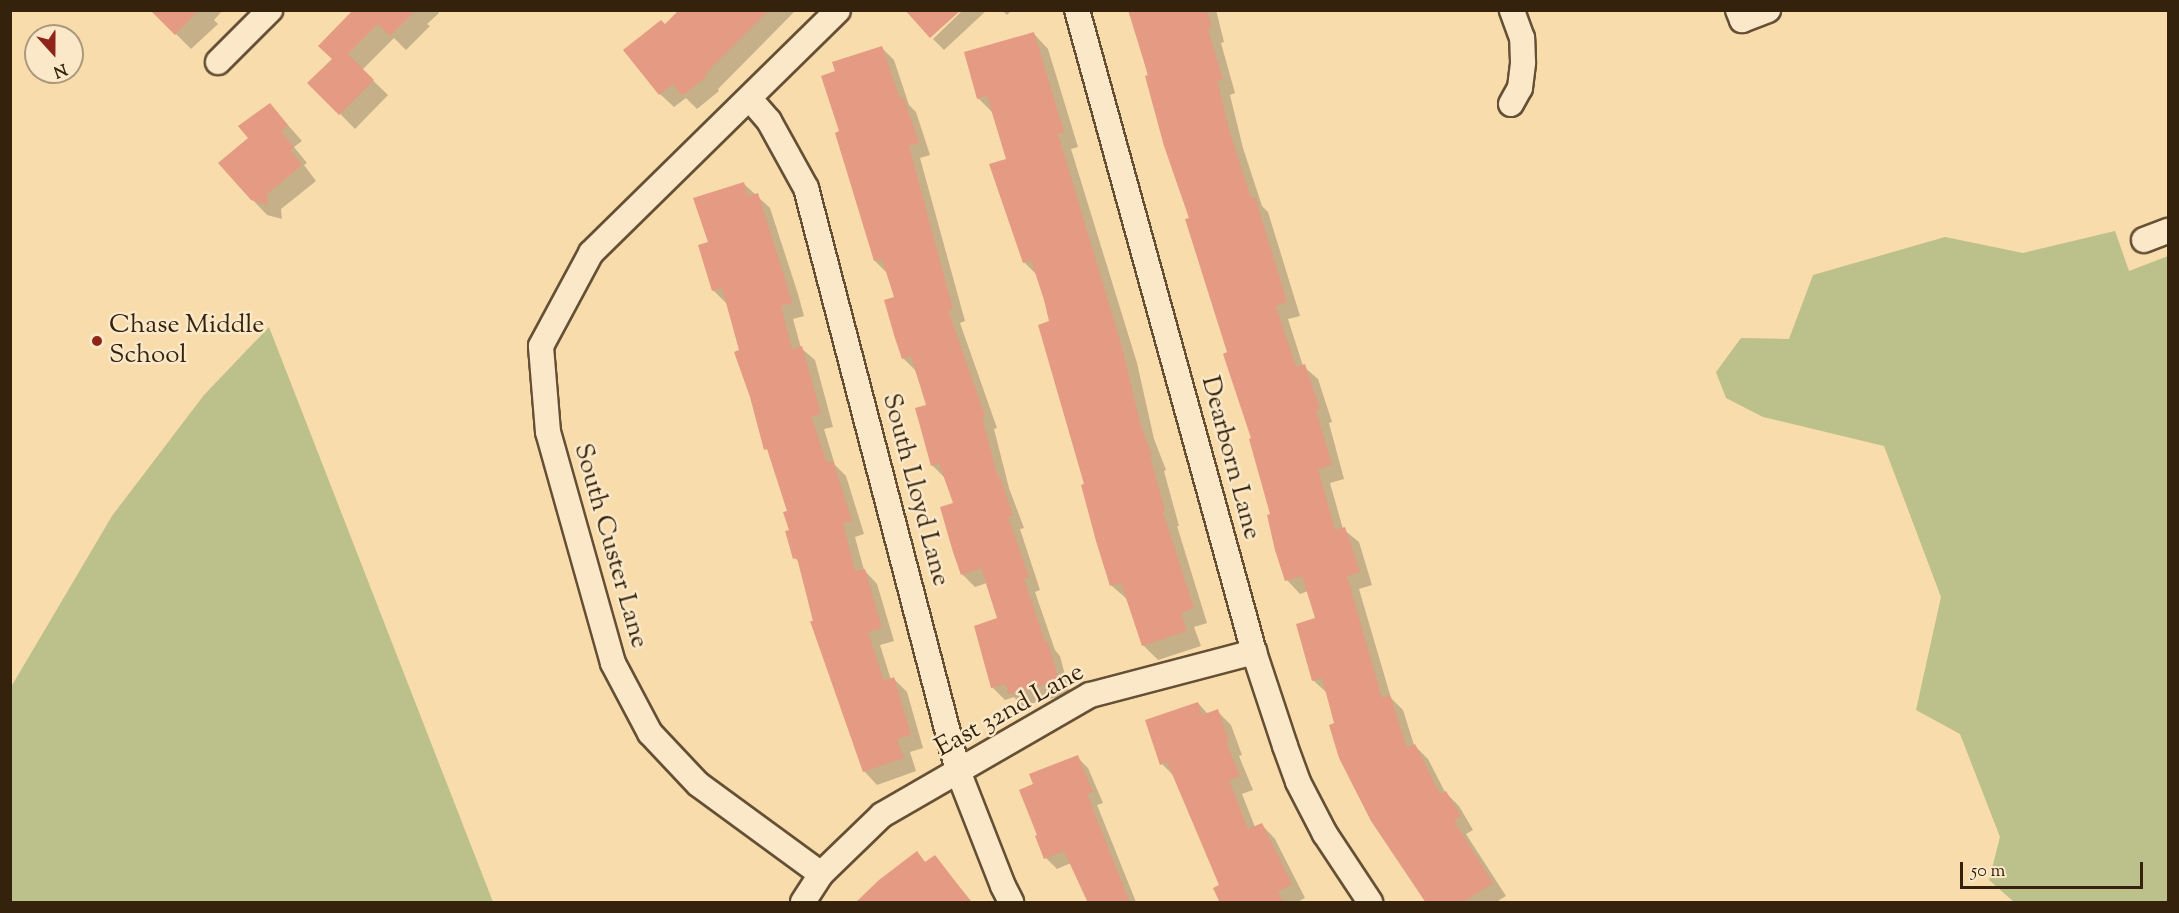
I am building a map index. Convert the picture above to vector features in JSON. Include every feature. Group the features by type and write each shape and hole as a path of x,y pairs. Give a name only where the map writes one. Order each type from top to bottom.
{"street":[{"path":"218,62 270,10"},
{"name":"South Custer Lane","path":"821,874 698,783 650,732 613,663 548,432 541,346 591,253 838,10"},
{"name":"Dearborn Lane","path":"1077,10 1254,652 1298,782 1325,834 1370,903"},
{"path":"1511,104 1520,88 1523,62 1522,38 1512,10"},
{"path":"1740,15 1768,10"},
{"name":"South Lloyd Lane","path":"750,99 769,121 807,188 958,771 1011,903"},
{"path":"2144,240 2169,231"},
{"name":"East 32nd Lane","path":"821,874 882,815 1090,695 1254,652"},
{"path":"803,903 821,874"}],"green space":[{"path":"2115,231 2129,271 2168,256 2168,902 2014,902 1989,880 2000,837 1960,734 1916,710 1941,597 1884,446 1763,417 1726,398 1716,372 1741,338 1789,339 1813,275 1945,237 2023,253"},
{"path":"269,327 493,902 11,902 11,687 112,516 204,395"}],"building":[{"path":"150,10 199,10 175,35"},
{"path":"353,10 416,10 390,36 378,24 348,54 374,80 339,115 307,83 332,59 318,46"},
{"path":"679,10 769,10 705,74 707,76 682,96 673,84 659,95 623,50 661,20 665,24"},
{"path":"905,10 961,10 930,38"},
{"path":"1128,10 1207,10 1212,28 1208,29 1223,80 1217,81 1230,133 1251,198 1255,197 1287,302 1276,306 1296,367 1305,364 1320,409 1316,410 1332,465 1318,469 1335,530 1345,527 1360,572 1347,576 1382,698 1390,695 1407,748 1415,744 1440,794 1446,791 1461,816 1454,821 1493,883 1462,903 1426,903 1371,821 1339,758 1329,725 1334,723 1322,678 1312,681 1296,624 1315,618 1302,576 1285,581 1275,550 1267,515 1270,514 1249,439 1251,438 1223,354 1227,352 1185,219 1189,218 1164,146 1145,76 1148,75"},
{"path":"1034,32 1064,132 1058,134 1122,347 1140,423 1152,456 1150,456 1165,511 1163,512 1194,608 1181,613 1187,631 1142,646 1121,583 1110,586 1096,541 1081,485 1084,484 1038,325 1049,321 1044,300 1031,260 1023,263 989,164 1006,159 987,96 977,99 964,52"},
{"path":"882,46 900,99 904,98 919,143 909,146 953,309 948,310 985,416 982,417 998,478 1000,477 1013,515 1008,517 1029,577 1024,579 1045,642 1048,642 1059,681 1008,694 1006,684 991,688 974,626 997,618 981,568 961,575 953,552 940,507 953,503 939,463 931,466 915,408 926,405 911,356 902,359 894,335 884,300 894,297 882,259 874,261 835,133 839,131 821,76 835,71 832,62"},
{"path":"270,103 288,125 281,131 294,147 290,150 302,165 267,194 268,205 251,200 218,163 248,138 238,126"},
{"path":"744,182 748,196 758,193 785,279 792,303 781,306 792,349 802,346 821,414 811,416 827,463 833,461 852,521 843,523 855,571 865,569 882,628 868,632 884,681 894,677 911,735 897,739 904,758 863,772 810,621 813,621 797,558 793,559 785,531 789,530 783,512 787,511 767,449 764,450 750,397 734,352 739,350 722,288 712,291 698,245 708,242 693,198"},
{"path":"1198,702 1202,715 1218,709 1229,741 1226,742 1240,776 1229,780 1248,829 1262,823 1292,884 1278,892 1284,903 1220,903 1213,888 1219,885 1167,762 1160,765 1145,720"},
{"path":"1078,755 1093,792 1087,794 1130,903 1088,903 1064,851 1044,859 1035,836 1037,835 1019,790 1033,784 1029,774"},
{"path":"917,851 925,862 935,855 972,903 855,903 879,880"}],"place":[{"name":"Chase Middle School","path":"97,341"}]}
